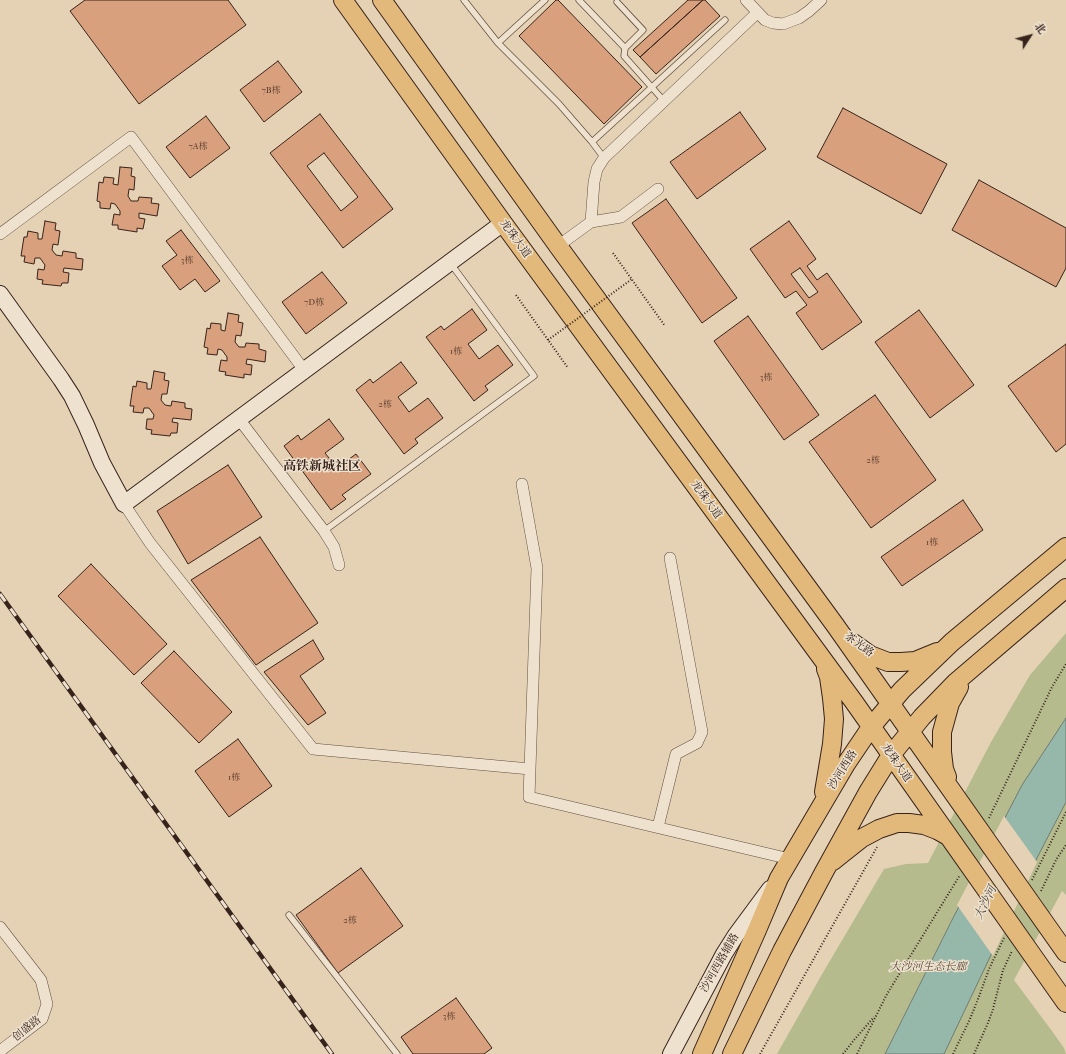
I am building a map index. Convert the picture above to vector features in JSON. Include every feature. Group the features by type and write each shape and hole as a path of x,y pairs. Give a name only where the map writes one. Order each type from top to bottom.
{"main road":[{"name":"龙珠大道","path":"343,0 503,223 871,727 1066,1004"},
{"path":"382,0 558,246 836,625 1066,953"},
{"name":"沙河西路","path":"702,1054 779,878 846,764 871,727 909,683 952,642 1066,547"},
{"path":"732,1054 782,950 868,792 891,756 910,731 956,682 1066,588"},
{"name":"茶光路","path":"836,625 848,639 864,651 876,658 888,662 908,662 922,659 937,652 952,642"},
{"path":"817,812 821,803 831,756 834,719 828,677 821,658"},
{"path":"951,789 944,769 942,732 950,703 957,688 969,671"},
{"path":"824,872 833,861 854,844 871,833 897,823 909,822 924,825 949,837"}],"street":[{"path":"746,0 765,20 783,24 799,18 821,0"},
{"path":"591,222 594,182 598,169 604,158 757,12"},
{"path":"0,234 131,138 304,370"},
{"path":"558,246 591,222 621,216 658,189"},
{"path":"124,504 503,223"},
{"path":"0,294 72,396 102,462 124,504 150,543 313,749 530,770"},
{"path":"239,419 324,531 334,547 339,565"},
{"path":"522,484 537,568 529,797 790,859"},
{"path":"658,827 676,754 697,743 702,732 670,558"},
{"name":"沙河西路辅路","path":"671,1054 726,950 748,918 779,878"},
{"name":"创盛路","path":"0,927 41,980 47,1004 42,1019 0,1051"}],"lane":[{"path":"464,0 498,43 559,104 604,158"},
{"path":"498,43 544,0"},
{"path":"579,0 624,48 624,56 664,101"},
{"path":"617,2 643,30 624,48"},
{"path":"592,142 725,20"},
{"path":"324,531 534,376 450,262"},
{"path":"289,915 397,1054"}],"path":[{"path":"613,253 665,326"},
{"path":"548,340 632,279"},
{"path":"516,295 568,368"},
{"path":"760,1054 881,843"},
{"path":"843,1054 876,1015"}],"green space":[{"name":"大沙河生态长廊","path":"1066,633 1066,895 1062,891 1014,980 1064,1048 1066,1054 777,1054 884,869 906,864 928,863 991,742 1030,675"}],"water":[{"name":"大沙河","path":"1066,718 1066,802 1038,856 944,1054 885,1054 1022,785"}],"pier":[{"path":"1004,816 1037,862 993,956 957,905"}],"building":[{"path":"85,0 228,0 246,25 139,104 70,11"},
{"path":"556,0 558,0 642,87 604,124 519,36"},
{"path":"688,0 703,0 640,57 633,50"},
{"path":"703,0 705,0 720,16 656,74 640,57"},
{"path":"278,61 302,92 264,122 240,90"},
{"path":"843,108 947,164 921,214 817,157"},
{"path":"740,112 766,149 697,199 670,162"},
{"path":"320,114 393,209 343,248 270,153","holes":["324,153 358,197 341,211 307,166"]},
{"path":"206,116 230,148 190,178 166,147"},
{"path":"120,167 132,168 131,176 135,177 134,190 129,189 128,196 131,201 138,201 139,197 152,198 151,203 159,204 157,216 139,213 139,218 145,219 143,229 137,228 137,232 118,229 118,225 112,225 114,214 120,215 120,211 115,204 111,203 110,209 100,208 100,202 97,201 99,182 103,183 104,177 114,178 113,184 118,185"},
{"path":"979,180 1066,228 1066,268 1056,287 952,230"},
{"path":"666,199 737,298 702,323 632,223"},
{"path":"45,221 56,223 55,230 60,231 58,245 53,244 52,250 56,255 62,256 63,251 76,253 76,258 83,259 82,270 64,268 63,272 69,273 68,283 62,283 61,286 42,284 43,280 37,279 38,269 44,270 45,265 40,258 35,258 34,264 24,262 25,256 21,256 24,237 27,237 28,231 38,233 38,239 42,239"},
{"path":"789,221 816,259 807,266 817,280 827,273 862,322 822,350 796,313 807,305 796,291 785,298 750,249","holes":["800,268 818,292 809,298 791,274"]},
{"path":"181,230 220,281 205,292 195,279 180,290 162,266 177,255 166,241"},
{"path":"322,272 347,303 306,334 282,302"},
{"path":"472,309 487,330 468,344 479,359 498,345 513,365 485,386 488,390 474,401 426,337 441,326 444,330"},
{"path":"919,310 974,385 930,418 875,342"},
{"path":"228,313 239,315 238,322 243,323 241,336 236,335 235,342 239,347 245,347 246,343 259,344 259,349 266,351 265,362 247,359 246,364 252,365 251,375 244,374 244,378 225,375 226,372 219,371 221,360 227,361 227,357 222,350 218,349 217,355 207,354 208,348 204,347 207,328 210,329 211,323 221,324 221,330 225,331"},
{"path":"748,316 819,415 784,440 714,341"},
{"path":"1066,344 1066,444 1056,452 1008,386"},
{"path":"401,362 417,383 398,397 409,412 428,398 443,418 415,439 418,443 404,454 356,390 370,379 373,383"},
{"path":"154,371 165,373 164,380 169,381 167,394 162,394 161,400 165,405 171,406 172,401 185,403 185,408 192,409 191,420 173,418 172,422 178,423 177,433 171,433 170,436 151,434 152,430 146,429 147,419 153,419 154,415 149,408 144,408 143,413 133,412 134,406 130,406 133,386 136,387 137,381 147,383 147,389 151,389"},
{"path":"875,395 936,480 871,528 809,442"},
{"path":"329,419 344,439 325,453 337,468 356,454 371,474 342,495 346,499 331,510 284,446 298,435 301,440"},
{"path":"228,465 262,517 188,564 157,511"},
{"path":"963,500 983,530 902,586 881,557"},
{"path":"260,537 318,623 256,665 191,580"},
{"path":"91,564 167,644 134,675 58,596"},
{"path":"313,640 324,659 300,676 326,713 308,725 264,672"},
{"path":"174,651 232,712 199,743 141,683"},
{"path":"238,739 272,786 229,817 195,771"},
{"path":"361,868 403,926 338,973 296,915"},
{"path":"456,998 492,1048 484,1054 413,1054 401,1037"}],"railway":[{"path":"0,594 332,1054"}],"district":[{"name":"高铁新城社区","path":"322,467"}]}
